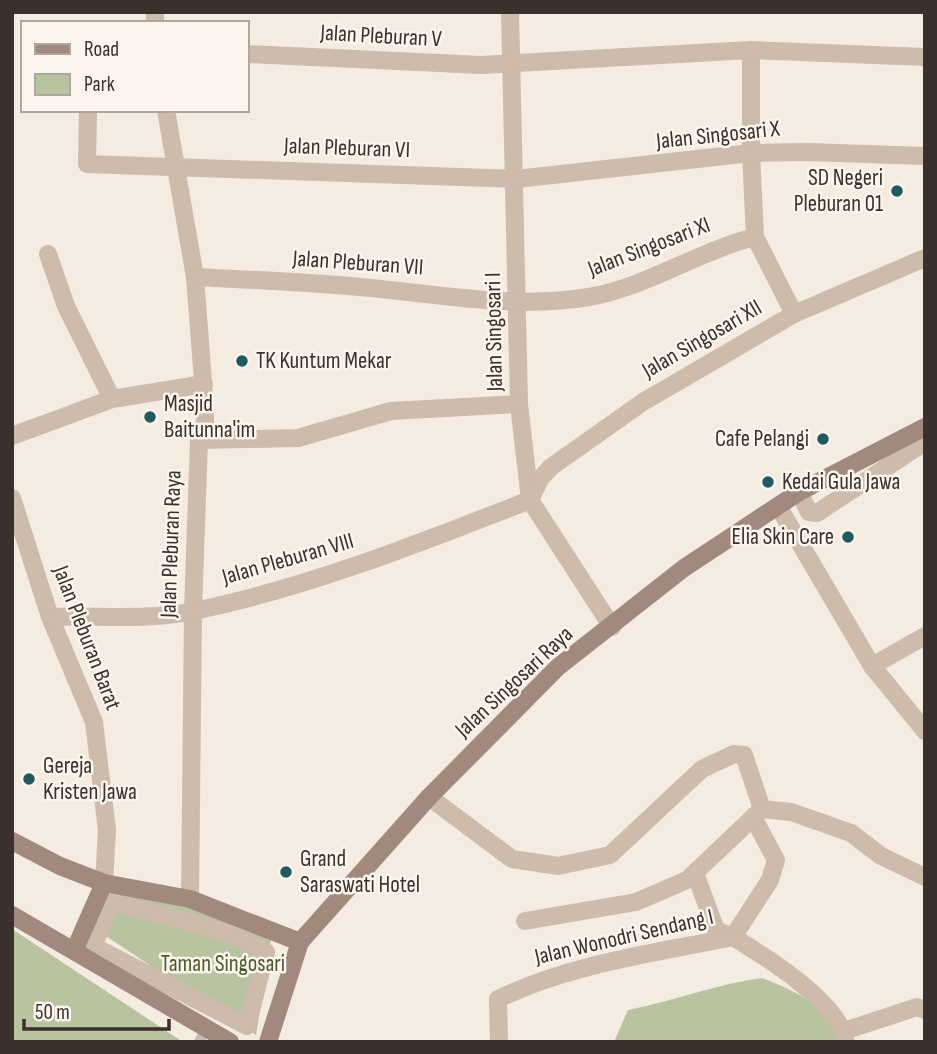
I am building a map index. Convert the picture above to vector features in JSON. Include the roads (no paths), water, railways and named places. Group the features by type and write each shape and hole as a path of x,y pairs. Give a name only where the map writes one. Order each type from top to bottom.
{"main road":[{"name":"Jalan Singosari Raya","path":"267,1041 300,942 429,797 558,667 684,568 799,492 925,428"},
{"path":"14,840 104,883 190,899 300,942"},
{"path":"75,949 104,883"},
{"path":"12,915 75,949 203,1034 230,1042"}],"street":[{"name":"Jalan Singosari I","path":"510,12 516,179 519,404 530,500 612,627"},
{"name":"Jalan Pleburan V","path":"248,54 512,65 751,50 925,57"},
{"path":"751,50 751,153 755,237 794,314"},
{"name":"Jalan Pleburan VI","path":"88,112 87,164 516,179"},
{"name":"Jalan Pleburan Raya","path":"166,112 195,277 204,384 205,423 199,440 193,611 190,899"},
{"name":"Jalan Singosari X","path":"516,179 630,169 751,153 925,156"},
{"name":"Jalan Singosari XI","path":"517,302 590,297 620,289 726,244 755,237"},
{"path":"48,254 66,306 112,399"},
{"name":"Jalan Singosari XII","path":"530,500 540,479 563,459 643,402 794,314 925,258"},
{"name":"Jalan Pleburan VII","path":"195,277 342,285 517,302"},
{"path":"12,436 112,399 204,384"},
{"path":"199,440 298,438 391,411 519,404"},
{"path":"799,492 809,512 817,513 925,442"},
{"name":"Jalan Pleburan Barat","path":"12,498 20,554 94,722 107,830 104,883"},
{"name":"Jalan Pleburan VIII","path":"50,617 148,616 193,611 358,566 530,500"},
{"path":"778,506 872,666 925,731"},
{"path":"872,666 925,636"},
{"path":"429,797 512,859 558,866 610,855 702,769 734,754 744,755 757,813 776,860 770,880 733,937 716,930 695,873"},
{"path":"524,921 636,902 687,880 757,813 791,812 851,833 881,856 925,877"},
{"path":"113,902 229,933 266,952 247,1026 93,946 113,902"},
{"name":"Jalan Wonodri Sendang I","path":"499,1042 498,999 526,985 594,966 733,937 822,1003 845,1036"},
{"path":"845,1036 917,1007 925,1010"}],"place":[{"name":"SD Negeri Pleburan 01","path":"897,191"},
{"name":"TK Kuntum Mekar","path":"242,361"},
{"name":"Masjid Baitunna'im","path":"150,417"},
{"name":"Cafe Pelangi","path":"823,439"},
{"name":"Kedai Gula Jawa","path":"768,482"},
{"name":"Elia Skin Care","path":"848,537"},
{"name":"Gereja Kristen Jawa","path":"29,779"},
{"name":"Grand Saraswati Hotel","path":"286,872"}],"park label":[{"name":"Taman Singosari","path":"223,964"}]}
